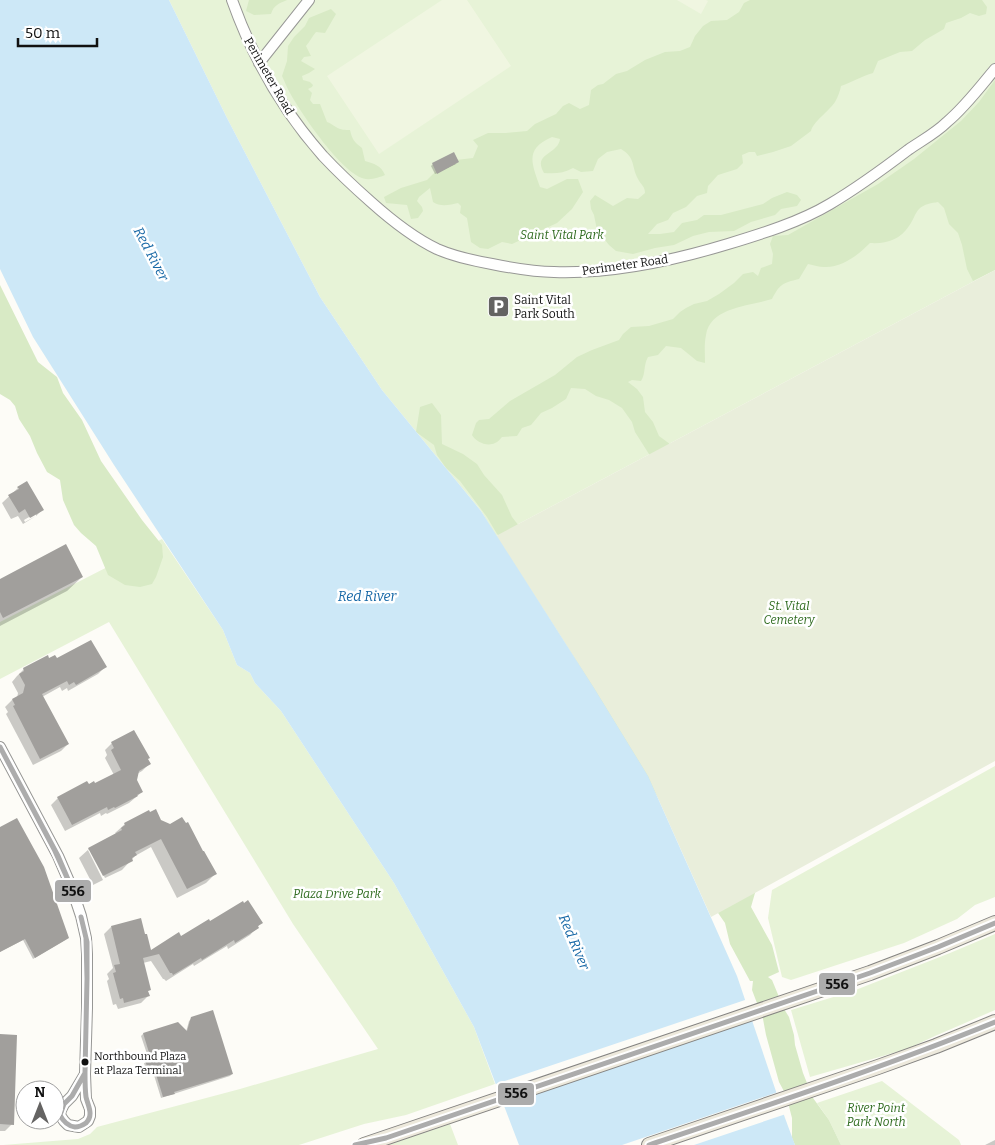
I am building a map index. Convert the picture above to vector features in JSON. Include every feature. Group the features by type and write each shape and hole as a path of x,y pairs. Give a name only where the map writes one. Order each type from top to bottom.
{"main road":[{"path":"364,1145 846,981 930,950 995,923"},
{"path":"649,1145 878,1068 995,1022"},
{"path":"355,1145 386,1138"}],"street":[{"name":"Perimeter Road","path":"232,0 241,26 259,63 287,109 317,149 350,184 388,217 407,231 438,249 513,268 553,272 592,272 638,266 695,254 750,238 811,213 828,205 869,179 947,123 977,92 995,69"},
{"path":"259,63 309,0"},
{"path":"0,747 58,856 71,886 86,938 87,1008 85,1074 86,1099 90,1109 90,1116 88,1121 79,1127 68,1125 60,1115 61,1110 85,1074"}],"green space":[{"name":"Saint Vital Park","path":"169,0 995,0 995,270 496,536 481,511 382,390 320,297 227,118"},
{"path":"249,0 287,0 277,5 271,14 254,15 246,11"},
{"path":"442,0 467,0 511,66 379,154 327,76"},
{"path":"677,0 706,0 708,1 701,14"},
{"path":"750,0 982,0 987,7 986,14 979,16 970,13 946,23 944,29 925,40 912,51 900,52 878,61 873,73 841,86 835,102 811,131 791,146 757,156 755,152 742,155 743,163 737,169 718,175 708,186 707,193 697,196 686,207 673,213 668,220 657,224 648,234 674,232 682,223 697,220 704,215 721,215 763,204 787,192 797,195 801,200 797,206 781,209 775,215 751,222 734,231 709,232 693,236 674,245 633,254 616,251 597,230 590,201 595,195 613,206 627,198 638,199 645,193 631,159 621,149 607,152 598,159 593,171 581,172 573,168 559,173 544,173 541,162 555,148 560,139 552,137 537,147 532,158 540,187 547,189 567,179 578,179 583,192 572,209 557,223 512,244 502,242 488,249 480,248 471,242 467,218 460,213 461,206 458,203 448,205 436,204 433,202 430,188 417,201 423,211 418,218 411,219 407,205 386,203 384,197 401,188 427,180 433,174 456,160 473,158 478,146 473,140 488,133 527,131 535,124 556,114 563,106 569,103 580,109 589,105 591,90 598,85 645,60 665,52 680,51 690,47 695,36 703,26 711,21 727,20 739,12 744,3"},
{"path":"331,9 336,14 325,33 316,32 306,46 311,56 304,57 301,61 315,69 302,76 303,80 313,85 308,89 312,93 310,100 313,104 320,104 327,122 339,129 350,130 354,140 362,148 365,161 377,165 385,175 376,178 366,179 357,175 335,156 303,114 282,76 287,61 288,46 294,37 305,26 309,18"},
{"path":"995,80 995,270 973,281 967,269 958,233 949,224 944,208 938,202 928,204 919,209 905,231 897,238 882,243 870,243 855,256 831,267 808,264 799,279 782,285 772,299 723,313 709,326 706,335 705,363 697,361 681,348 666,346 658,355 648,357 641,381 632,380 628,382 643,397 645,412 653,422 659,436 674,447 654,462 622,408 585,389 571,388 566,399 541,413 531,425 522,428 517,436 502,437 492,444 479,442 474,438 472,435 479,420 489,419 510,401 555,375 577,357 619,340 631,327 649,326 673,319 686,308 707,301 719,294 743,274 753,272 758,276 761,268 772,264 773,254 770,244 773,236 788,235 878,184 914,159 961,121 979,102"},
{"name":"St. Vital Cemetery","path":"995,270 995,761 711,917 648,776 496,536"},
{"path":"0,285 38,362 57,377 63,393 82,420 101,461 162,545 163,557 152,584 140,587 125,585 108,575 96,546 74,525 63,500 60,480 47,472 30,436 19,419 15,406 10,400 0,394"},
{"path":"432,403 441,415 442,444 463,454 477,464 502,495 512,517 757,886 751,907 772,945 779,972 768,977 772,980 789,1017 803,1073 813,1098 829,1120 841,1145 795,1145 792,1138 792,1118 786,1095 779,1082 763,1019 752,990 753,981 750,981 730,944 725,923 716,910 693,856 504,540 497,534 487,517 460,481 446,468 437,455 434,445 416,432 420,407"},
{"name":"Plaza Drive Park","path":"162,539 223,630 237,665 250,673 255,683 281,711 394,883 474,1027 495,1084 406,1115 364,1124 299,1145 3,1145 78,1139 90,1134 97,1127 240,1089 378,1049 293,924 109,622 0,679 0,622"},
{"path":"995,766 995,897 975,905 957,919 904,943 791,980 782,977 768,918 772,890"},
{"path":"995,934 995,1010 907,1049 810,1077 791,1010 853,991"},
{"name":"River Point Park North","path":"882,1081 959,1140 961,1145 841,1145 829,1120 817,1103"},
{"path":"450,1124 458,1145 387,1145"}],"water":[{"name":"Red River","path":"0,0 169,0 227,118 320,297 382,390 481,511 648,776 737,976 795,1145 519,1145 474,1027 394,883 281,711 255,683 250,673 237,665 223,630 114,465 33,337 0,269"}],"pier":[{"path":"748,999 754,1019 501,1106 493,1085"},
{"path":"778,1092 786,1114 694,1145 622,1145"}],"building":[{"path":"454,152 459,162 437,174 432,163"},
{"path":"27,481 44,510 30,518 25,509 19,513 8,495 19,489 17,487"},
{"path":"66,544 83,577 3,618 0,612 0,579"},
{"path":"91,640 107,667 76,685 74,682 69,685 67,681 42,694 69,744 40,759 13,706 15,705 12,699 23,693 25,685 19,674 24,671 23,668 48,655 49,658 55,655 57,658"},
{"path":"134,730 150,758 148,759 151,764 139,771 137,780 143,792 115,808 108,810 107,807 72,825 57,797 87,781 89,784 94,781 95,783 121,770 111,750 114,748 111,742"},
{"path":"156,809 161,820 170,824 182,817 186,823 188,822 217,874 187,889 161,839 135,852 137,855 132,858 133,861 103,876 88,848 122,830 121,828 125,825 124,823 149,810 150,812"},
{"path":"17,818 44,867 69,938 35,958 25,939 0,952 0,827"},
{"path":"248,900 263,923 258,926 259,928 235,943 234,940 173,975 159,954 143,958 151,990 148,991 150,996 124,1003 123,998 120,999 113,973 116,972 114,965 120,964 111,926 141,918 151,950 179,932 181,936 209,919 210,921 243,901 244,903"},
{"path":"213,1010 233,1074 163,1097 155,1071 149,1073 145,1060 151,1059 143,1033 178,1022 187,1031 191,1017"},
{"path":"0,1034 17,1035 14,1125 0,1124"}],"transit line":[{"name":"556","path":"0,747 58,856 73,891 54,849 0,747"},
{"name":"556","path":"81,917 87,942 87,979"},
{"name":"556","path":"81,917 86,938 87,979"},
{"name":"556","path":"355,1145 386,1138 870,973 995,923"},
{"name":"556","path":"85,1073 87,979"},
{"name":"556","path":"85,1073 87,979"},
{"name":"556","path":"649,1145 866,1071 995,1022"},
{"name":"556","path":"85,1073 86,1097 90,1117 86,1123 78,1127 70,1126 60,1115 64,1104 72,1096 85,1073"}],"place":[{"name":"Saint Vital Park South","path":"498,307"},
{"name":"Northbound Plaza at Plaza Terminal","path":"85,1062"}]}
